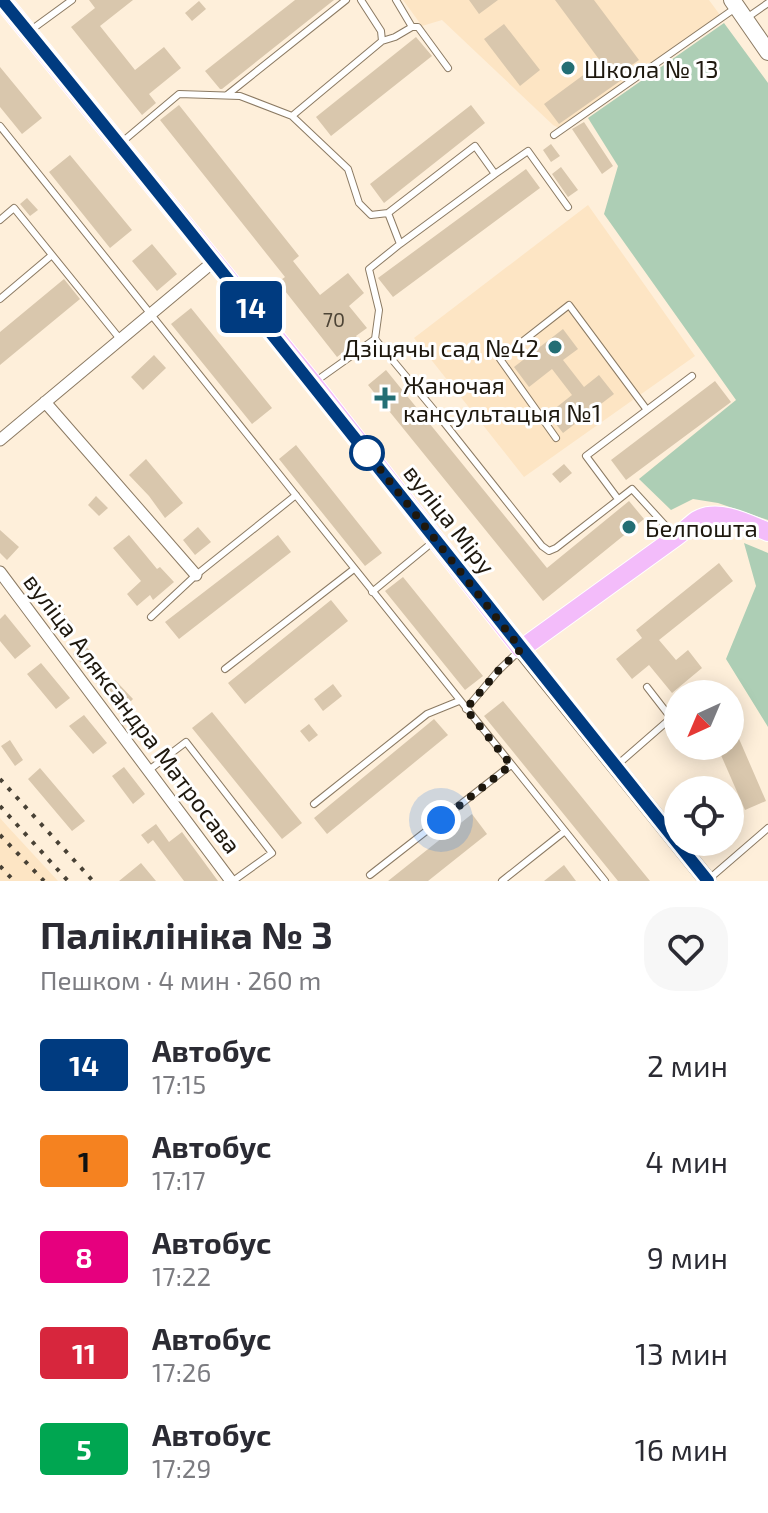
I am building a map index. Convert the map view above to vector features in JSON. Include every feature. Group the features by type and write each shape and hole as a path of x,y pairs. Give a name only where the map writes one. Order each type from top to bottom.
{"main road":[{"name":"вуліца Міру","path":"2,0 313,383 521,649"},
{"path":"521,649 699,519 716,515 768,532"}],"street":[{"path":"738,9 768,52"},
{"path":"0,440 213,262"},
{"path":"45,402 196,575"},
{"name":"вуліца Аляксандра Матросава","path":"0,572 232,881"},
{"name":"вуліца Міру","path":"521,649 707,881"}],"lane":[{"path":"29,32 72,0"},
{"path":"227,95 346,0"},
{"path":"361,0 381,31 382,41"},
{"path":"396,0 412,27"},
{"path":"554,135 738,9 768,3"},
{"path":"292,116 382,41 412,27 418,27 448,68"},
{"path":"119,145 179,94 240,96 292,116 348,169 359,203 371,215 388,213 475,146 495,174"},
{"path":"0,126 605,881"},
{"path":"313,383 375,339 379,310 369,269 528,151 568,207"},
{"path":"0,220 14,208 120,339"},
{"path":"388,213 400,244"},
{"path":"0,299 52,255"},
{"path":"556,438 500,359 569,305 647,410"},
{"path":"375,339 549,551 632,489 676,537"},
{"path":"618,499 586,456 692,376"},
{"path":"151,617 196,575 296,495"},
{"path":"372,592 436,540"},
{"path":"225,669 354,569"},
{"path":"466,709 521,649"},
{"path":"616,766 671,718 647,687"},
{"path":"314,804 427,714 459,701"},
{"path":"149,770 186,742 272,853 232,881"},
{"path":"370,875 511,765"},
{"path":"707,881 768,828"},
{"path":"502,881 565,831"}],"shaded area":[{"name":"Школа № 13","path":"403,0 709,0 720,15 559,128 442,20 422,26"},
{"name":"Дзіцячы сад №42","path":"588,205 695,356 524,477 414,338"},
{"path":"0,818 8,827 58,881 0,881"}],"green space":[{"path":"724,23 768,83 768,520 718,503 693,499 671,510 639,479 736,400 604,214 618,166 588,118"},
{"path":"744,543 768,553 768,727 744,688 744,680 739,680 726,659 756,586"}],"building":[{"path":"89,0 133,0 100,26 135,70 164,47 181,68 149,94 156,103 142,115 71,27 95,8"},
{"path":"295,0 334,0 220,89 205,71"},
{"path":"469,0 498,0 479,14"},
{"path":"555,0 594,0 639,60 626,69 630,74 559,124 544,104 601,62"},
{"path":"199,1 206,9 192,21 185,13"},
{"path":"504,24 540,70 520,86 484,39"},
{"path":"416,37 432,56 331,136 316,117"},
{"path":"0,67 42,118 22,134 0,107"},
{"path":"179,105 299,256 293,261 320,295 348,273 364,293 349,306 367,328 356,336 359,340 337,357 278,282 285,277 160,120"},
{"path":"471,105 485,123 384,203 370,184"},
{"path":"584,122 613,166 602,174 572,129"},
{"path":"551,144 560,156 551,162 543,150"},
{"path":"70,155 132,230 110,248 49,172"},
{"path":"561,167 578,190 568,197 552,174"},
{"path":"526,169 540,188 393,297 378,278"},
{"path":"27,198 38,210 30,216 20,204"},
{"path":"152,244 177,274 157,291 132,261"},
{"path":"64,279 80,299 0,365 0,332"},
{"path":"191,308 272,408 252,424 171,324"},
{"path":"563,329 578,349 563,360 584,387 599,375 614,394 563,433 548,414 572,395 552,369 529,387 514,367"},
{"path":"154,355 166,368 143,390 131,377"},
{"path":"386,370 547,568 629,501 644,519 543,601 368,385"},
{"path":"715,381 731,402 626,480 611,460"},
{"path":"296,445 382,553 365,566 279,459"},
{"path":"146,459 183,503 165,518 129,475"},
{"path":"564,464 572,473 560,483 552,474"},
{"path":"96,496 108,508 99,516 88,505"},
{"path":"198,527 211,542 195,555 183,540"},
{"path":"0,530 19,547 7,560 0,553"},
{"path":"129,535 157,569 160,567 174,582 153,600 150,595 137,606 127,594 141,581 113,548"},
{"path":"278,535 291,552 179,639 165,622"},
{"path":"719,563 733,581 659,640 676,660 688,650 702,668 688,680 664,680 664,683 649,665 632,679 616,659 642,638 636,630"},
{"path":"403,577 483,676 465,690 385,591"},
{"path":"331,600 348,621 245,704 228,683"},
{"path":"53,601 73,624 61,634 41,611"},
{"path":"5,614 31,646 15,659 0,641 0,619"},
{"path":"84,644 99,661 88,671 73,654"},
{"path":"41,663 70,698 56,709 27,674"},
{"path":"115,680 133,699 122,710 104,690"},
{"path":"333,684 342,696 323,711 314,699"},
{"path":"503,701 650,881 618,881 484,716"},
{"path":"212,712 302,823 282,839 192,728"},
{"path":"84,715 107,743 93,754 69,726"},
{"path":"434,719 448,735 327,834 314,818"},
{"path":"309,724 318,735 309,742 300,731"},
{"path":"10,740 23,760 15,766 1,746"},
{"path":"744,750 766,801 745,810 744,776 730,776 723,760 744,760"},
{"path":"124,767 145,794 133,804 112,776"},
{"path":"40,768 85,821 72,831 28,779"},
{"path":"472,814 487,834 428,881 388,881"},
{"path":"156,824 169,842 182,832 218,881 184,881 153,840 148,844 141,835"},
{"path":"141,863 156,881 119,881"},
{"path":"564,865 576,881 544,881"}],"railway":[{"path":"0,779 93,881"},
{"path":"0,806 68,881"},
{"path":"0,835 44,881"},
{"path":"0,866 14,881"}],"bus line":[{"name":"14","path":"2,0 313,383 708,881"}],"place":[{"name":"Школа № 13","path":"568,68"},
{"name":"Дзіцячы сад №42","path":"555,347"},
{"name":"Жаночая кансультацыя №1","path":"385,398"},
{"name":"Белпошта","path":"629,527"}],"route":[{"path":"367,453 365,450 521,649 466,709 511,765 441,820"}]}
